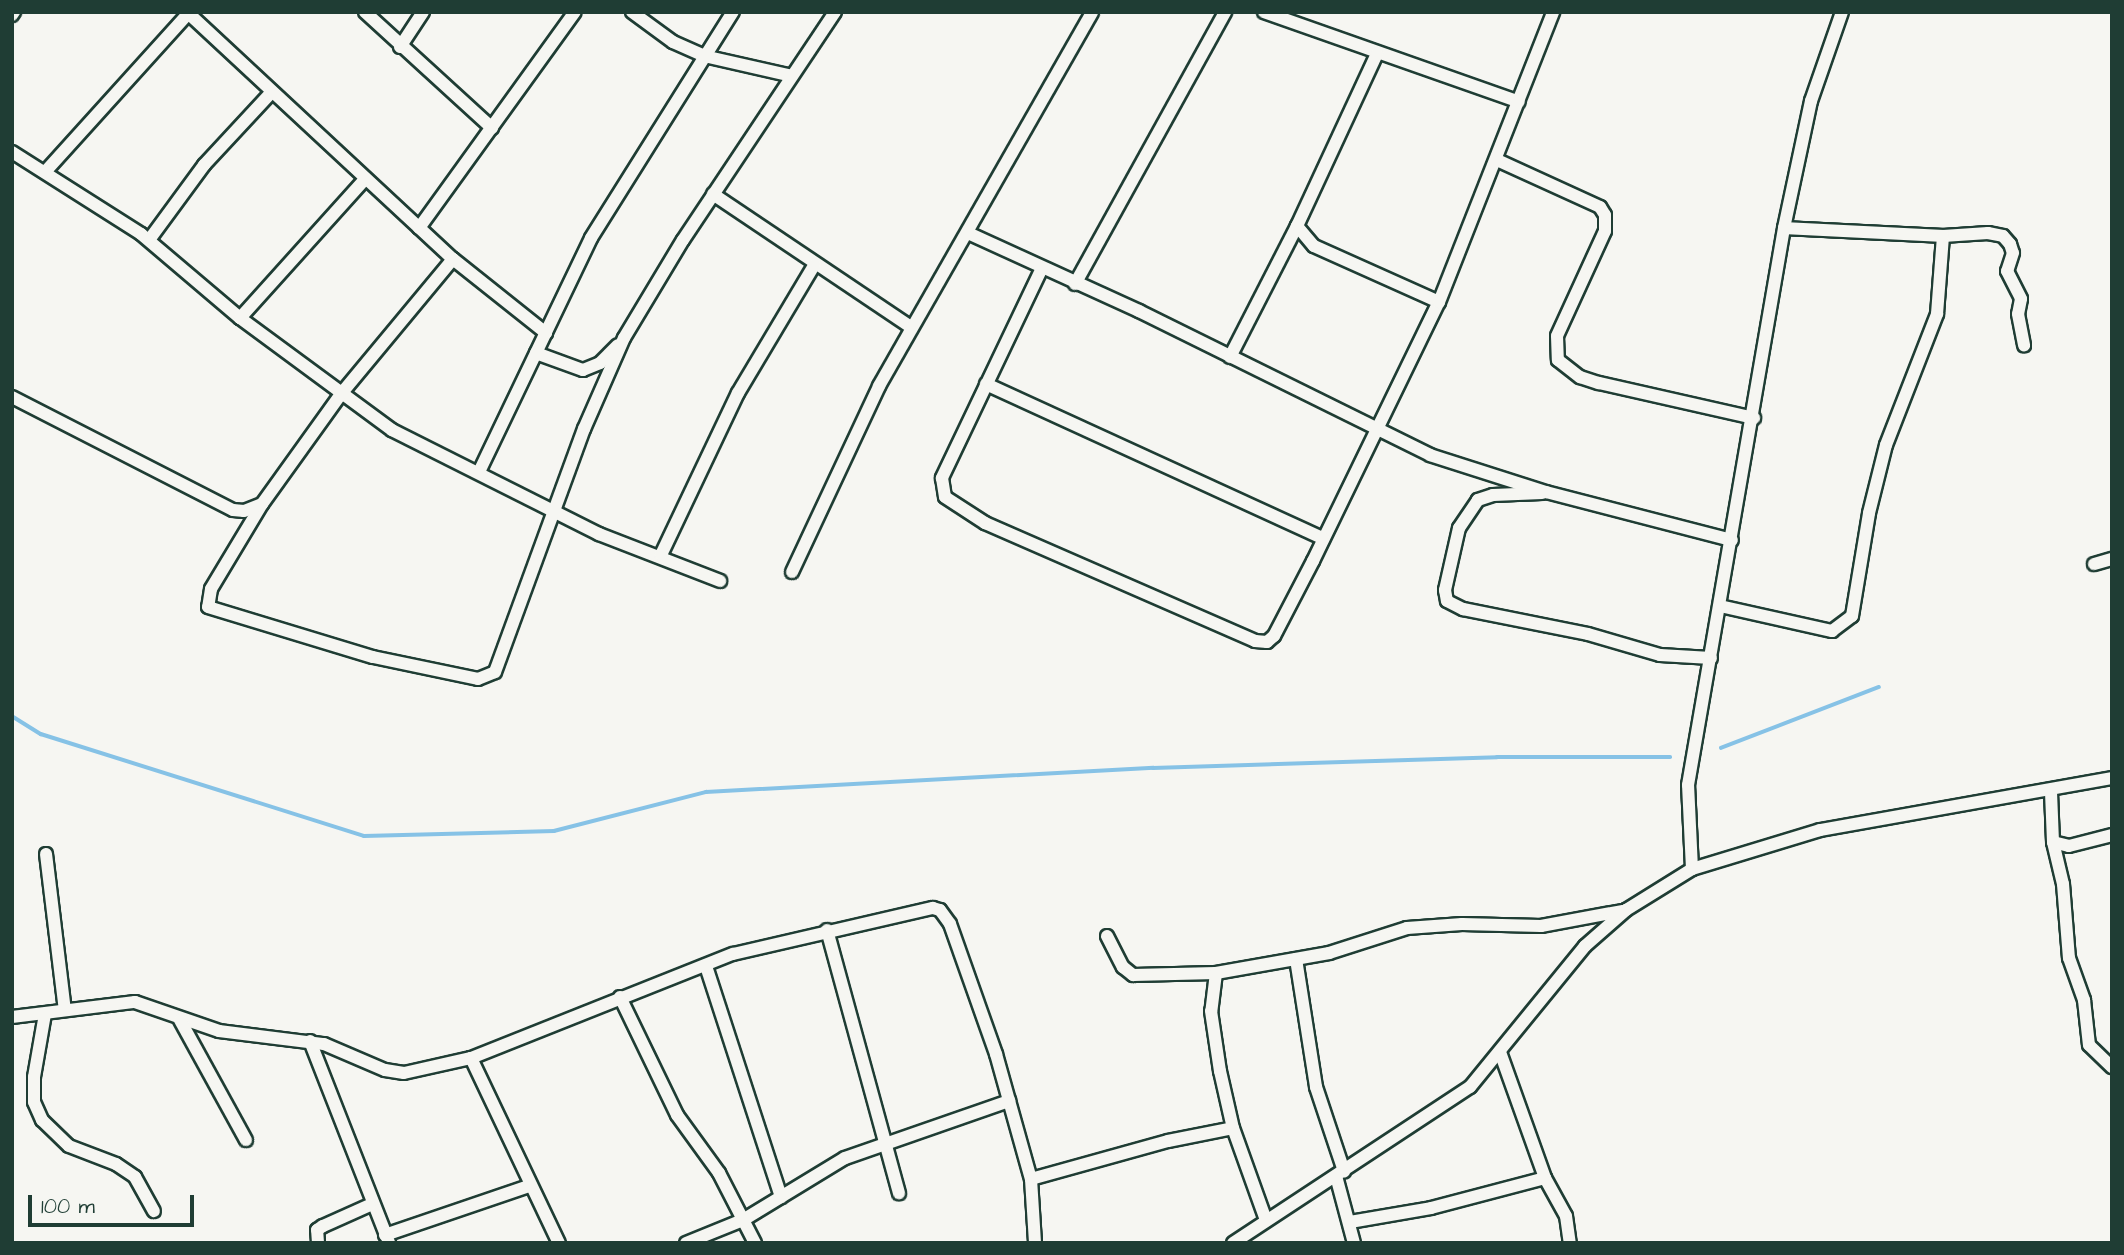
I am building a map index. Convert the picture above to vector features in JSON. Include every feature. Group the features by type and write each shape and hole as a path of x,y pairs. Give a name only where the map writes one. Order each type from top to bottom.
{"street":[{"path":"365,12 400,47 492,128"},
{"path":"400,47 423,12"},
{"path":"419,228 575,12"},
{"path":"632,12 673,42 704,56 792,76"},
{"path":"479,472 591,238 733,12"},
{"path":"453,259 341,394 262,504 211,589 208,607 349,651 478,679 495,673 553,510 624,338 713,194 835,12"},
{"path":"792,572 911,327 968,233 1092,12"},
{"path":"1075,284 1225,12"},
{"path":"1264,12 1519,102"},
{"path":"1042,268 942,484 952,505 985,523 1261,642 1274,636 1378,432 1439,302 1553,12"},
{"path":"1692,869 1688,785 1754,418 1784,228 1811,102 1842,12"},
{"path":"45,172 188,13 270,94 453,259 546,334"},
{"path":"1230,357 1297,226 1377,54"},
{"path":"149,240 204,165 270,94"},
{"path":"12,152 149,240 240,318 392,430 644,553 662,555 720,581"},
{"path":"1497,160 1600,207 1605,215 1605,231 1557,336 1558,360 1580,377 1599,383 1754,418"},
{"path":"240,318 365,179"},
{"path":"713,194 911,327"},
{"path":"1297,226 1314,246 1439,302"},
{"path":"1784,228 1943,236 1988,233 2003,236 2013,253 2007,271 2021,299 2018,314 2024,345"},
{"path":"968,233 1430,455 1546,492 1732,540"},
{"path":"1720,606 1832,631 1852,616 1869,513 1886,445 1937,314 1943,236"},
{"path":"662,555 738,393 815,264"},
{"path":"536,353 583,370 600,363 624,338"},
{"path":"986,384 1323,538"},
{"path":"12,397 233,510 244,511 262,504"},
{"path":"1546,492 1493,495 1478,500 1459,528 1447,601 1463,610 1588,634 1660,654 1710,658"},
{"path":"2094,564 2112,559"},
{"path":"1233,1243 1470,1087 1585,946 1626,910 1692,869 1820,830 2051,792 2112,778"},
{"path":"2051,792 2053,842 2063,884 2069,958 2084,1000 2089,1045 2112,1067"},
{"path":"2053,842 2069,846 2112,835"},
{"path":"46,855 65,1010"},
{"path":"12,1017 135,1002 180,1020 219,1031 310,1041 404,1073 471,1058 733,954 924,907 940,910 981,1009 1009,1101 1031,1179 1035,1243"},
{"path":"1107,936 1123,967 1133,975 1216,973 1296,960 1421,926 1541,926 1626,910"},
{"path":"827,930 882,1143 899,1193"},
{"path":"1296,960 1316,1087 1340,1173 1354,1243"},
{"path":"706,966 781,1197"},
{"path":"1216,973 1211,1011 1234,1128 1266,1220"},
{"path":"620,997 677,1115 719,1173 755,1243"},
{"path":"45,1014 34,1077 34,1102 42,1120 69,1146 116,1164 135,1177 154,1210"},
{"path":"180,1020 246,1140"},
{"path":"310,1041 370,1205 387,1239 529,1186"},
{"path":"1500,1052 1545,1178 1560,1200 1570,1243"},
{"path":"471,1058 509,1132 529,1186 559,1243"},
{"path":"686,1243 743,1220 835,1164 882,1143 1009,1101"},
{"path":"1031,1179 1168,1141 1234,1128"},
{"path":"1350,1222 1431,1208 1545,1178"},
{"path":"318,1243 317,1230 370,1205"}],"waterway":[{"path":"1721,748 1879,687"},
{"path":"12,716 41,734 364,836 554,831 706,792 1153,768 1497,757 1670,757"}]}
